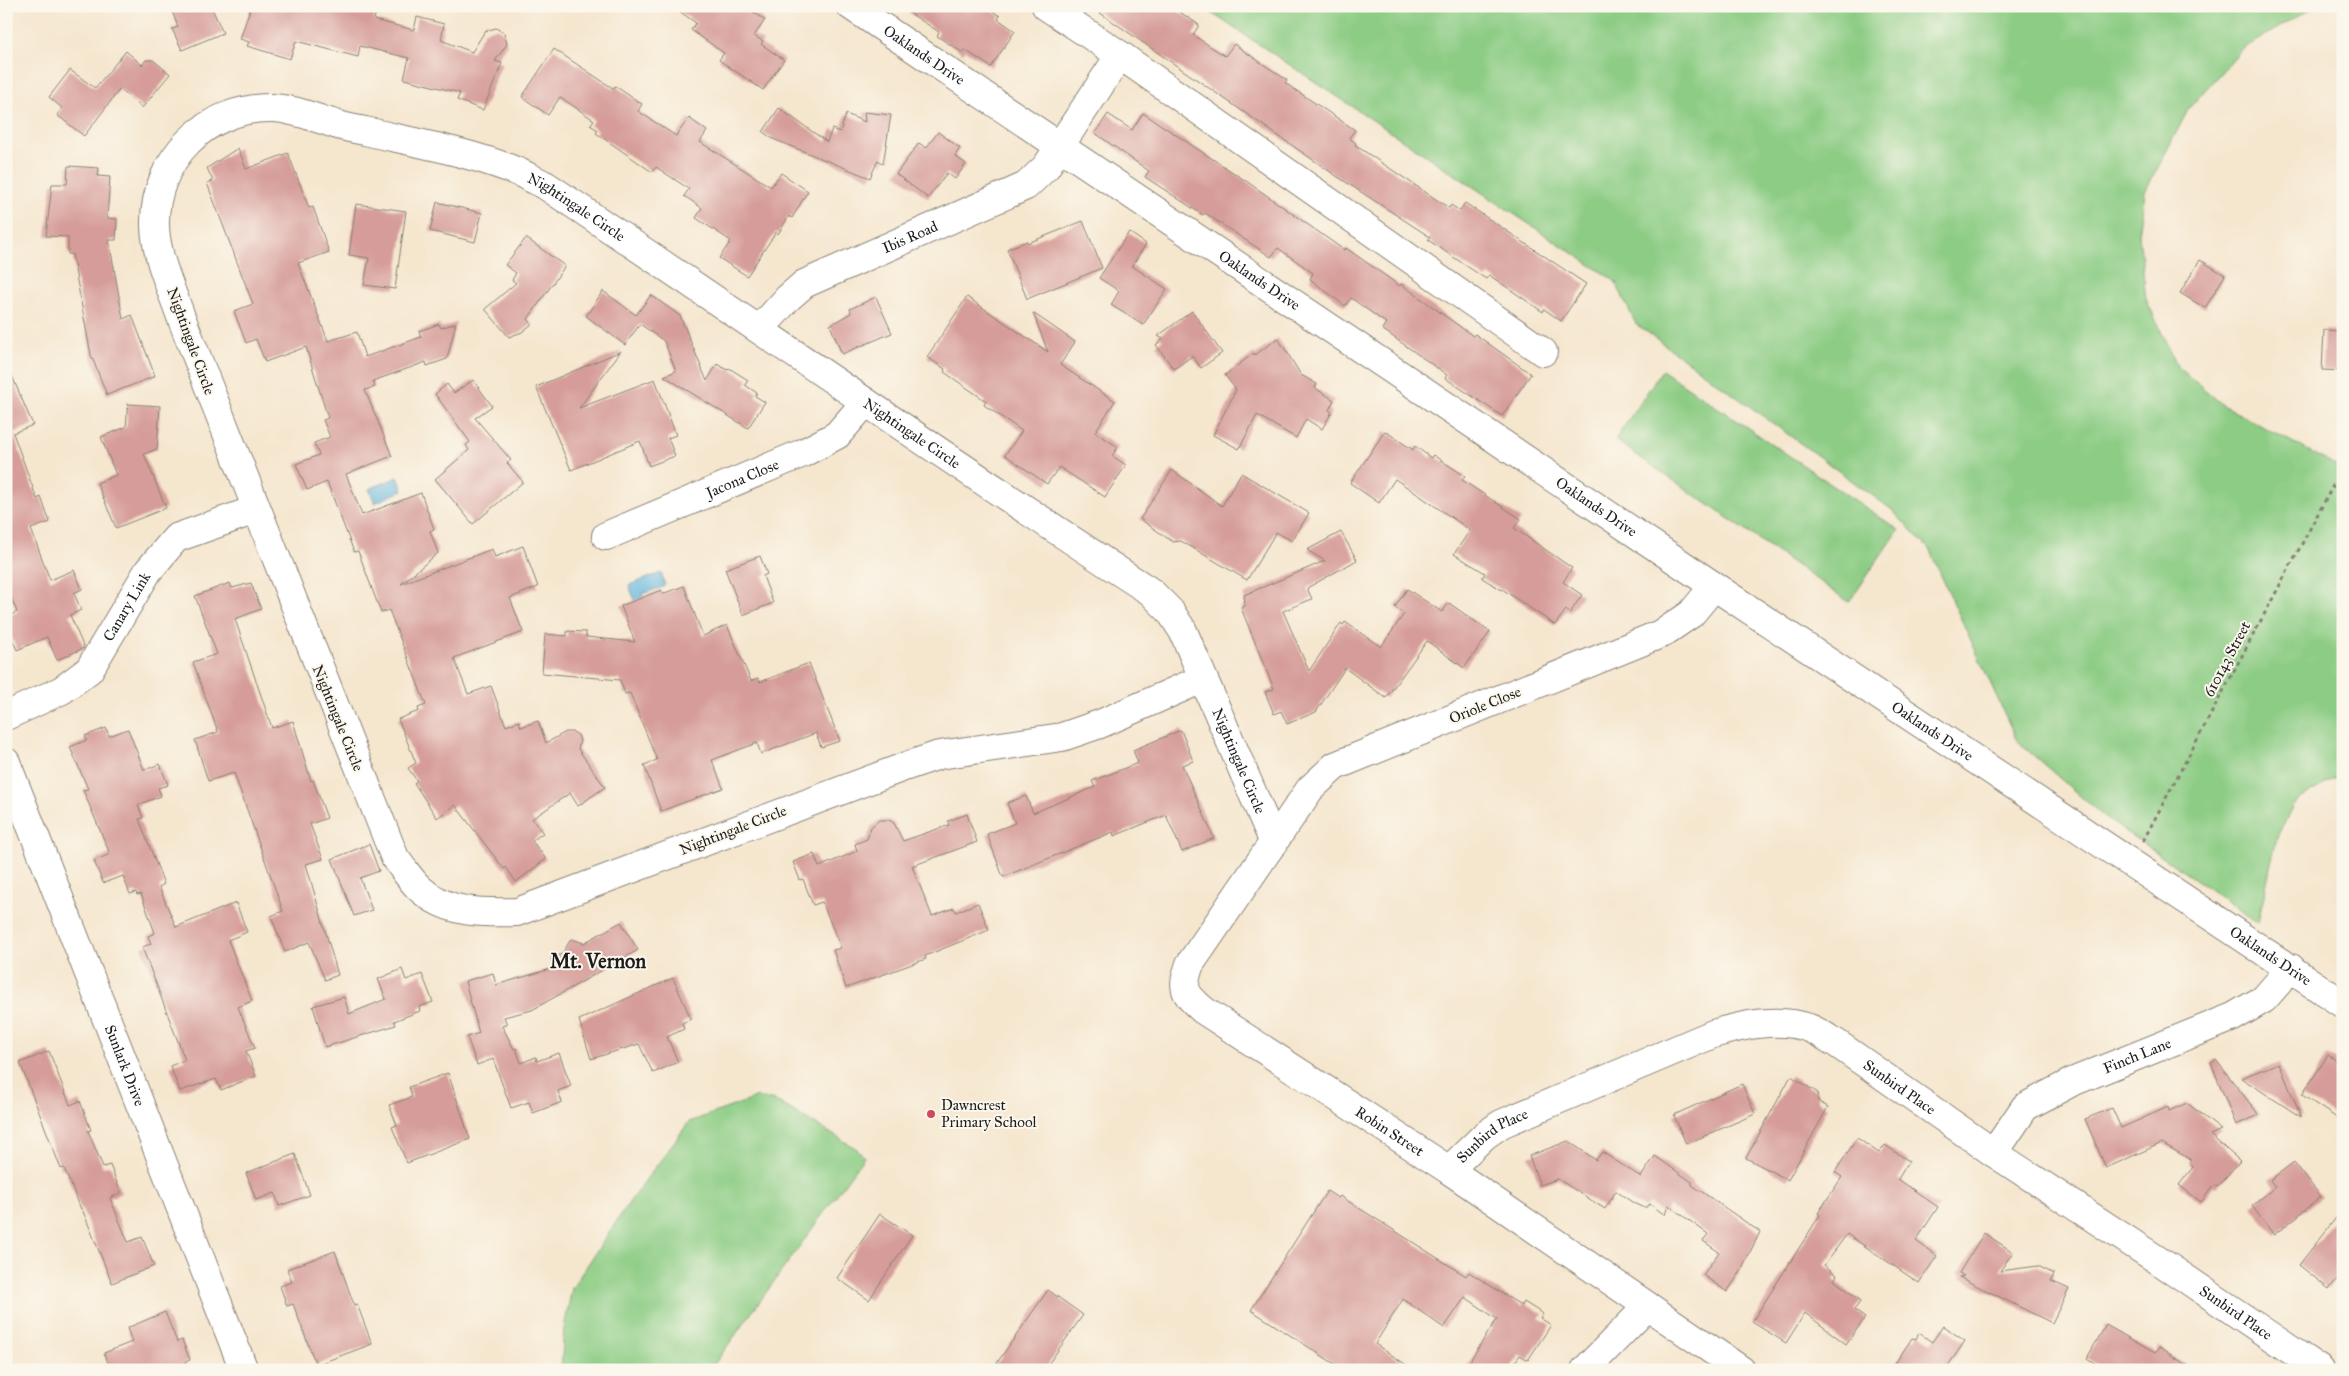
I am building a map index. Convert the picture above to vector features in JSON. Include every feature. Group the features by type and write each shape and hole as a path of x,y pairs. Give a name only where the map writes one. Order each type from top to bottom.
{"street":[{"name":"Oaklands Drive","path":"851,6 1714,586 2343,1004"},
{"path":"1046,6 1120,55 1543,352"},
{"name":"Ibis Road","path":"760,329 788,298 804,284 1026,186 1046,167 1058,146 1120,55"},
{"name":"Nightingale Circle","path":"1202,679 1100,724 1062,737 939,755 781,812 517,912 479,913 446,906 420,888 394,858 255,510 181,317 158,246 155,228 159,189 166,172 176,155 203,128 219,118 256,108 294,111 334,124 430,145 511,169 545,186 760,329 865,403 1151,592 1170,611 1183,631 1274,843"},
{"name":"Jacona Close","path":"606,536 803,453 837,435 865,403"},
{"name":"Canary Link","path":"6,716 62,690 89,670 148,571 176,538 255,510"},
{"name":"Oriole Close","path":"1274,843 1310,789 1335,766 1663,633 1691,614 1714,586"},
{"name":"Sunlark Drive","path":"6,762 244,1370"},
{"name":"Robin Street","path":"1274,843 1190,964 1184,982 1188,996 1203,1010 1449,1170 1647,1308 1741,1370"},
{"name":"Finch Lane","path":"1994,1153 2025,1107 2072,1082 2233,1017 2264,999 2291,968"},
{"name":"Sunbird Place","path":"1449,1170 1484,1136 1510,1120 1713,1034 1739,1026 1776,1022 1808,1027 1836,1043 1994,1153 2168,1266 2320,1370"},
{"path":"1585,1370 1647,1308"}],"path":[{"name":"610143 Street","path":"2132,862 2343,467"}],"green space":[{"path":"1201,6 2315,6 2241,50 2189,108 2145,192 2139,234 2146,299 2177,366 2224,406 2343,469 2343,773 2294,803 2277,837 2258,923 2103,816 2017,741 1929,549 1891,509 1636,324 1615,281"},
{"path":"1662,370 1899,530 1849,602 1615,440"},
{"path":"758,1097 778,1102 857,1149 864,1157 710,1370 561,1370 564,1328 572,1288 633,1197 689,1122"}],"water":[{"path":"398,477 403,490 375,503 369,489"},
{"path":"661,573 665,585 642,594 643,598 635,601 629,585"}],"building":[{"path":"170,6 211,6 223,33 182,50 172,29 178,27"},
{"path":"251,6 377,6 374,20 414,30 417,17 444,24 441,40 472,52 485,31 496,28 504,33 507,44 495,61 502,63 483,110 457,100 460,93 404,79 409,58 360,46 358,57 296,41 290,59 247,46 249,42 240,39"},
{"path":"672,6 745,6 765,20 754,36 763,41 761,44 784,60 763,90 719,60 724,53 691,30 696,23"},
{"path":"899,6 985,6 1000,16 998,19 1015,31 991,67 965,50 963,53 937,36 939,32"},
{"path":"1090,6 1171,6 1199,25 1193,35 1225,56 1234,44 1287,80 1285,83 1355,130 1349,138 1356,143 1355,145 1449,208 1451,205 1460,211 1465,203 1586,284 1561,321 1544,309 1543,312 1489,275 1486,279 1428,240 1430,237 1335,175"},
{"path":"554,49 614,89 615,86 642,104 638,111 676,136 689,118 707,131 700,142 771,187 781,173 808,191 792,218 789,216 778,234 776,232 747,276 719,258 731,241 696,218 702,208 684,196 689,189 656,167 652,172 596,133 598,130 590,125 594,120 560,97 548,115 522,97"},
{"path":"126,51 142,65 146,60 153,60 170,74 142,108 120,89 84,136 57,115 62,108 49,97 70,70 95,88"},
{"path":"779,108 827,142 832,129 840,132 846,114 865,122 864,112 891,115 883,164 878,160 870,178 773,139 763,132"},
{"path":"1143,113 1249,183 1344,250 1346,248 1400,286 1401,284 1473,336 1475,334 1531,374 1502,416 1445,378 1447,375 1382,329 1386,323 1351,298 1345,306 1310,279 1313,273 1278,248 1271,257 1205,213 1203,215 1145,177 1149,171 1095,133 1108,114 1132,130"},
{"path":"938,132 960,148 955,156 966,164 955,179 947,173 928,198 896,174 919,143 926,148"},
{"path":"238,148 246,169 288,153 309,208 313,207 329,252 298,263 328,341 357,332 365,357 421,337 419,331 439,324 441,328 456,323 447,359 427,366 426,362 373,381 375,387 365,390 392,456 346,474 362,515 421,493 434,529 430,531 438,553 401,584 492,549 495,557 523,546 538,587 510,598 523,632 454,658 468,694 491,686 506,726 519,721 521,727 538,721 546,743 566,732 573,732 578,735 580,741 578,749 605,787 578,806 570,793 532,819 543,833 532,841 546,859 516,882 455,805 437,818 414,783 417,781 408,768 416,763 398,719 419,711 418,708 426,705 389,610 381,613 358,551 354,552 327,482 307,490 296,464 319,455 314,443 330,437 323,420 328,418 306,347 265,362 256,339 246,343 234,311 253,304 207,183 213,181 207,168"},
{"path":"68,166 99,168 98,176 110,177 107,218 117,219 116,240 109,240 123,319 132,315 155,376 107,395 91,355 72,254 68,254 68,237 46,236 52,184 67,184"},
{"path":"437,202 482,213 475,242 430,231"},
{"path":"356,204 406,211 395,289 364,285 369,258 349,255"},
{"path":"1083,221 1102,268 1027,299 1007,249 1027,241 1028,243"},
{"path":"1129,232 1146,244 1132,266 1167,289 1143,325 1111,305 1119,291 1099,278"},
{"path":"526,238 565,266 528,319 532,324 522,332 509,337 485,309 516,283 512,280 516,273 505,265"},
{"path":"2200,260 2225,275 2205,308 2180,293"},
{"path":"603,291 636,315 651,295 680,316 707,381 717,364 727,370 729,368 748,380 745,385 757,393 755,396 765,402 748,428 664,376 676,371 664,341 640,324 625,345 586,316"},
{"path":"876,297 892,333 842,354 830,325 851,313 850,309"},
{"path":"967,297 1048,352 1033,313 1075,342 1060,365 1115,401 1095,432 1118,447 1112,456 1126,465 1105,497 1059,467 1047,484 1005,455 1022,431 984,405 986,401 944,372 945,369 927,357"},
{"path":"1192,311 1222,353 1201,368 1192,356 1174,369 1156,345 1163,339 1158,336"},
{"path":"2324,330 2343,331 2343,371 2322,370"},
{"path":"1278,338 1301,375 1317,384 1315,388 1334,400 1329,410 1332,412 1322,429 1306,419 1296,438 1257,415 1239,449 1213,435 1236,390 1225,375"},
{"path":"621,351 579,408 655,379 676,435 668,438 675,456 649,466 640,441 571,470 536,387"},
{"path":"6,362 33,425 13,433 37,499 41,497 50,522 31,529 50,580 74,570 82,589 74,593 81,610 70,615 84,648 57,660 47,637 17,650 6,625 6,617 17,612 6,585"},
{"path":"473,380 492,406 475,418 511,460 507,463 523,482 473,524 435,479 469,450 466,445 470,442 435,394 447,384 454,393"},
{"path":"128,404 160,406 157,449 144,454 166,508 116,528 97,483 116,475 101,437 126,427"},
{"path":"1385,431 1413,450 1415,446 1431,458 1433,455 1465,476 1462,480 1521,519 1514,528 1572,568 1563,582 1582,595 1570,613 1566,610 1555,625 1502,589 1482,578 1485,573 1454,554 1470,530 1395,479 1379,503 1350,483"},
{"path":"1172,470 1222,506 1241,473 1309,513 1292,541 1276,532 1247,580 1181,541 1173,542 1140,519"},
{"path":"1341,532 1357,560 1307,588 1312,599 1283,611 1309,671 1341,623 1343,625 1345,622 1381,647 1404,614 1395,607 1407,589 1442,612 1449,603 1490,632 1464,668 1427,641 1386,698 1345,668 1316,712 1287,724 1281,711 1274,714 1265,692 1274,689 1241,608 1245,606 1244,595 1325,561 1307,550"},
{"path":"760,556 767,574 763,576 773,603 743,615 725,569"},
{"path":"230,583 232,588 251,583 261,609 235,619 272,728 293,721 311,781 313,780 327,818 310,824 323,859 306,864 338,975 325,980 309,942 285,952 271,916 283,911 234,773 208,781 195,740 218,732 193,662 217,654 195,596"},
{"path":"684,586 703,636 727,625 751,681 758,678 760,682 809,663 840,741 821,747 816,733 761,754 757,743 712,760 723,788 661,811 644,765 657,760 630,693 625,694 620,680 542,673 545,634 567,636 567,631 586,632 586,637 635,642 621,606 661,590 662,594"},
{"path":"106,728 109,736 128,729 144,770 160,764 168,785 158,788 161,796 138,805 143,818 139,819 164,884 159,887 176,927 236,903 247,932 228,940 252,1001 238,1007 255,1048 246,1051 256,1076 221,1090 216,1079 180,1091 170,1066 185,1060 142,947 151,944 148,936 155,933 141,894 137,895 136,892 130,894 123,876 103,883 94,861 110,854 83,790 88,789 70,747 87,740 85,736"},
{"path":"1181,730 1193,761 1182,765 1214,838 1182,852 1166,815 1114,836 1113,832 1003,877 987,834 1015,823 1007,803 1026,796 1033,813 1095,787 1092,781 1138,763 1133,750"},
{"path":"967,814 977,842 912,866 932,916 954,908 956,912 978,903 989,930 925,956 926,959 846,988 833,950 841,948 822,902 813,905 803,879 800,880 793,862 814,854 819,867 857,851 855,844 867,839 871,827 879,820 889,820 894,823 903,841 949,825 948,821"},
{"path":"369,844 379,871 360,878 372,910 354,916 332,859"},
{"path":"621,922 638,950 532,1010 504,1017 507,1024 502,1026 514,1049 516,1048 521,1063 536,1057 537,1061 559,1053 571,1086 558,1091 562,1102 533,1113 529,1102 511,1108 493,1059 477,1065 467,1037 479,1033 465,981 493,973 496,985 554,968 551,958 562,954 571,939 584,943"},
{"path":"402,969 406,980 422,974 433,1002 419,1007 420,1011 394,1021 396,1025 325,1047 313,1006 344,997 349,1014 386,999 378,979"},
{"path":"673,978 691,1019 682,1023 684,1029 667,1037 678,1062 653,1073 639,1044 591,1059 579,1020"},
{"path":"49,1051 70,1105 80,1101 91,1130 88,1131 103,1167 110,1165 121,1193 110,1198 128,1242 142,1237 154,1266 112,1283 64,1168 61,1169 20,1063"},
{"path":"2328,1055 2343,1065 2343,1122 2302,1095"},
{"path":"2216,1060 2259,1115 2236,1125 2211,1063"},
{"path":"2279,1063 2301,1117 2241,1078"},
{"path":"448,1073 470,1139 407,1163 392,1127 397,1125 389,1105 412,1097 409,1087"},
{"path":"1791,1076 1818,1093 1817,1098 1819,1102 1828,1107 1788,1180 1746,1158"},
{"path":"1742,1084 1755,1114 1686,1144 1674,1115"},
{"path":"2187,1103 2221,1130 2210,1135 2240,1161 2217,1187 2214,1185 2201,1202 2179,1185 2193,1167 2189,1163 2191,1160 2162,1143 2106,1168 2085,1119 2112,1108 2121,1128 2168,1107 2169,1111"},
{"path":"1857,1138 1879,1153 1885,1145 1909,1161 1898,1179 1938,1207 1916,1241 1937,1256 1919,1283 1847,1234 1824,1265 1837,1275 1834,1280 1861,1301 1854,1310 1865,1318 1846,1344 1805,1313 1786,1343 1752,1322 1842,1177 1835,1172"},
{"path":"1568,1141 1596,1160 1602,1152 1641,1177 1655,1156 1692,1182 1692,1185 1760,1232 1739,1274 1727,1292 1703,1275 1719,1252 1703,1241 1708,1234 1668,1205 1665,1215 1650,1204 1645,1208 1616,1191 1605,1209 1558,1179 1540,1185 1529,1156"},
{"path":"295,1154 310,1195 279,1206 275,1193 256,1200 246,1173"},
{"path":"2294,1162 2321,1197 2274,1235 2252,1206 2275,1187 2270,1180"},
{"path":"1327,1191 1338,1198 1340,1196 1466,1276 1469,1272 1522,1306 1524,1302 1543,1314 1540,1318 1551,1325 1528,1360 1520,1355 1509,1370 1464,1370 1497,1319 1465,1297 1444,1328 1403,1299 1375,1344 1414,1370 1344,1370 1251,1310"},
{"path":"2343,1209 2343,1272 2329,1289 2299,1265"},
{"path":"880,1214 912,1235 869,1300 837,1278"},
{"path":"1984,1233 2013,1252 2000,1271 2038,1266 2054,1274 2051,1281 2069,1289 2052,1323 1959,1277 1964,1276 1959,1273"},
{"path":"335,1251 354,1305 357,1304 372,1344 316,1365 293,1304 287,1306 280,1286 292,1282 287,1269"},
{"path":"1048,1290 1083,1315 1044,1370 992,1370"},
{"path":"165,1312 177,1342 182,1340 190,1360 185,1362 188,1370 111,1370 104,1353 132,1342 127,1328"},
{"path":"2106,1325 2155,1353 2159,1347 2194,1370 2104,1370 2087,1358"},
{"path":"1943,1326 1965,1341 1945,1370 1891,1370 1912,1338 1916,1339 1919,1333 1932,1342"}],"place":[{"name":"Dawncrest Primary School","path":"931,1114"}],"district":[{"name":"Mt. Vernon","path":"598,961"}]}
